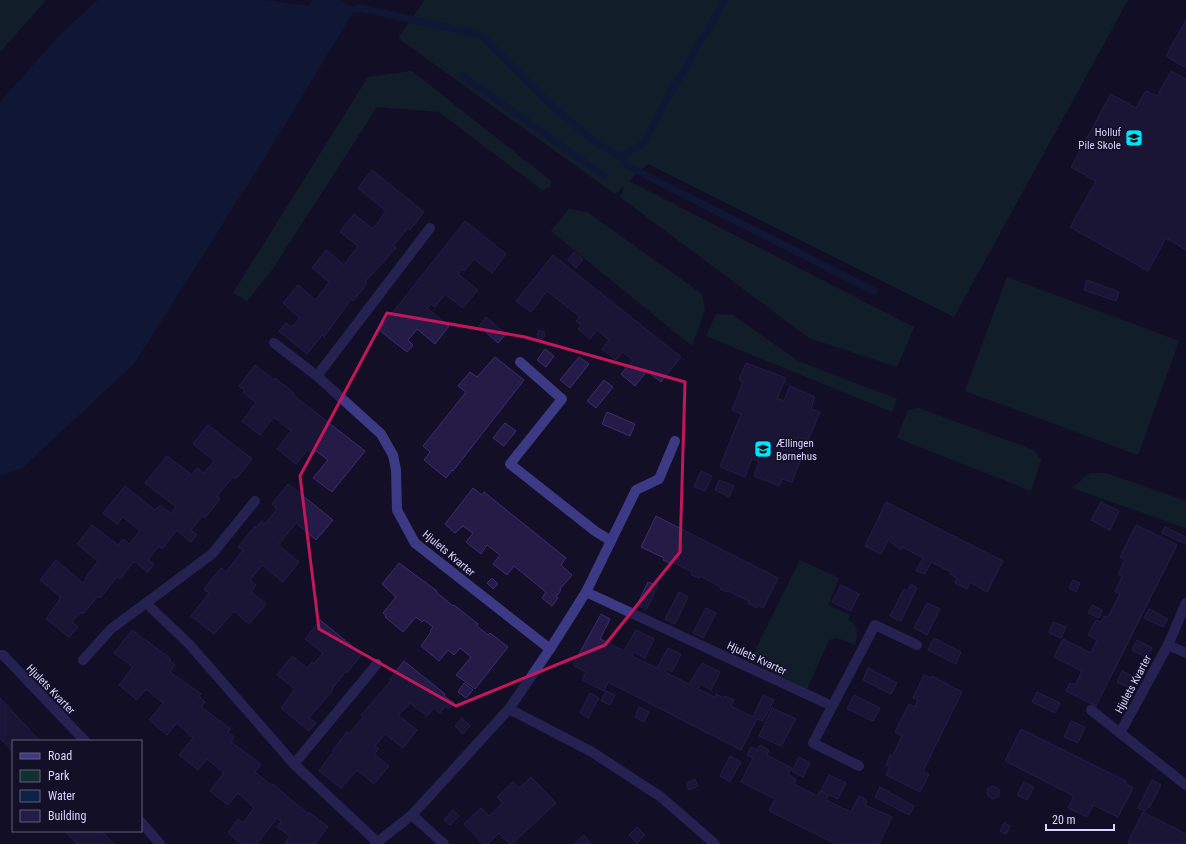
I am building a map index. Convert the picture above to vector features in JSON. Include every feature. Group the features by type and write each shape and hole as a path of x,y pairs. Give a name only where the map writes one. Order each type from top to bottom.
{"street":[{"path":"317,376 430,228"},
{"name":"Hjulets Kvarter","path":"274,343 317,376 381,434 393,455 396,470 397,510 415,543 550,649"},
{"path":"520,362 562,399 510,464 595,531 611,541"},
{"path":"146,603 188,644 294,764 376,843 412,815 509,709 550,649 586,592 636,490 658,479 675,441"},
{"path":"83,660 111,629 212,554 255,501"},
{"name":"Hjulets Kvarter","path":"586,592 832,706"},
{"name":"Hjulets Kvarter","path":"1120,733 1168,645 1186,603"},
{"path":"859,766 813,743 875,625 917,645"},
{"path":"1168,645 1186,653"},
{"name":"Hjulets Kvarter","path":"0,655 3,655 83,740"},
{"path":"294,764 377,664"},
{"path":"509,709 592,752 661,797 715,844"},
{"name":"Hjulets Kvarter","path":"1091,710 1186,785"},
{"path":"412,815 444,844"},
{"path":"142,823 160,844"}],"highlighted area":[{"path":"387,313 525,337 685,382 680,552 605,645 456,706 319,629 300,476"}],"green space":[{"path":"0,0 46,0 0,52"},
{"path":"425,0 1128,0 954,317 648,164 629,181 914,327 897,367 809,338 620,197 625,185 615,194 398,38"},
{"path":"412,71 551,181 550,187 542,190 439,112 377,107 272,270 247,301 233,293 368,77"},
{"path":"569,209 587,212 702,294 705,310 692,346 551,231"},
{"path":"1007,277 1179,341 1138,455 965,391"},
{"path":"716,314 733,315 798,361 897,399 892,412 706,336"},
{"path":"918,408 1034,450 1041,460 1031,491 897,438 908,410"},
{"path":"1090,473 1106,473 1186,501 1186,528 1072,488"},
{"path":"800,560 839,578 828,605 850,615 848,620 852,622 857,631 855,645 837,638 829,640 807,689 750,661"}],"water":[{"path":"98,0 266,0 308,6 313,0 339,0 355,9 270,149 134,364 22,468 0,475 0,102 62,33"}],"building":[{"path":"1186,20 1186,68 1166,56"},
{"path":"1171,71 1186,79 1186,250 1166,238 1148,271 1070,227 1096,181 1071,167 1111,94 1136,108 1146,91 1157,96"},
{"path":"372,170 424,212 410,230 408,228 393,246 396,248 365,282 367,284 353,301 351,299 324,337 322,335 307,354 279,331 286,323 292,327 300,318 283,303 298,285 316,300 329,282 312,268 326,250 344,265 358,246 340,232 354,214 373,229 386,211 358,188"},
{"path":"465,221 506,254 492,273 474,259 464,271 462,269 458,274 478,290 463,308 445,294 435,307 431,304 427,308 449,326 435,344 417,329 408,340 413,345 407,352 379,330"},
{"path":"574,252 583,259 576,268 568,260"},
{"path":"553,255 681,357 661,382 647,371 635,386 621,374 633,360 623,352 616,360 602,349 609,340 597,330 590,339 578,329 581,325 576,321 580,317 547,291 531,312 516,301"},
{"path":"1087,280 1119,292 1116,301 1084,290"},
{"path":"486,317 506,334 498,343 479,326"},
{"path":"539,330 544,332 545,336 542,339 538,339 537,335"},
{"path":"545,349 554,356 546,367 537,360"},
{"path":"495,357 524,380 446,478 424,460 430,452 423,446 466,392 458,386 470,372 477,377"},
{"path":"579,357 589,364 570,388 560,380"},
{"path":"746,363 786,378 777,398 784,401 790,386 815,397 811,409 820,412 808,440 799,437 794,450 803,454 792,482 782,479 779,486 754,476 759,462 752,459 745,477 720,467 741,414 732,410 743,382 739,380"},
{"path":"255,365 274,380 275,378 294,393 293,395 365,451 332,492 313,478 328,460 316,451 313,454 307,450 296,464 277,449 291,431 274,417 260,435 242,421 256,403 243,392 245,390 239,386"},
{"path":"604,380 613,387 596,408 587,401"},
{"path":"607,412 635,424 630,436 602,424"},
{"path":"505,423 516,431 504,446 493,438"},
{"path":"208,425 252,459 236,479 233,477 217,496 220,499 205,518 202,516 191,530 197,535 191,542 177,530 162,549 159,546 148,560 154,564 148,572 134,561 120,579 117,577 100,598 98,596 83,614 81,612 72,622 78,627 69,637 46,619 61,597 40,580 56,560 83,583 98,561 77,544 92,525 118,545 123,539 129,544 140,531 123,517 117,524 103,513 125,486 155,510 160,505 171,514 176,507 145,483 167,456 192,475 197,468 204,473 214,461 193,444"},
{"path":"701,471 712,476 705,491 694,487"},
{"path":"719,480 734,486 729,497 715,490"},
{"path":"288,484 333,520 316,540 296,523 278,545 299,562 283,582 262,565 250,580 256,585 251,592 266,604 249,624 234,611 214,634 191,616 209,593 204,589 221,568 226,572 243,550 238,547 255,526 256,528 261,521 265,524 277,509 272,504"},
{"path":"473,488 482,495 484,492 566,558 561,565 572,575 560,589 561,590 556,597 558,598 552,606 542,598 546,592 514,566 507,575 493,564 500,555 487,545 481,554 466,542 473,533 463,526 455,533 445,524"},
{"path":"886,502 1003,561 987,592 970,582 967,589 955,583 957,578 950,574 951,572 931,562 925,574 916,571 923,558 902,547 901,550 888,540 881,554 865,546"},
{"path":"1101,502 1119,511 1110,530 1091,520"},
{"path":"656,516 778,578 763,608 758,605 757,608 748,603 749,601 728,591 727,592 720,589 721,587 700,576 699,578 691,575 692,572 672,562 671,564 663,560 664,558 641,547"},
{"path":"1136,525 1177,545 1096,706 1066,691 1070,683 1075,685 1082,671 1054,657 1063,639 1091,653 1097,640 1088,635 1096,620 1101,622 1104,616 1108,617 1120,594 1115,591 1122,577 1118,574 1125,560 1120,557"},
{"path":"1165,527 1186,537 1186,544 1162,533"},
{"path":"399,563 478,624 477,626 488,635 490,633 508,647 475,689 456,675 471,657 460,648 454,655 448,650 439,661 421,646 433,627 424,620 422,622 416,617 403,632 385,617 386,616 383,613 396,597 382,584"},
{"path":"492,578 498,584 493,589 487,583"},
{"path":"1073,580 1080,583 1076,592 1069,588"},
{"path":"648,582 658,586 646,610 637,605"},
{"path":"911,584 917,588 901,621 890,616 904,589 908,591"},
{"path":"841,585 859,594 851,611 832,602"},
{"path":"679,592 688,597 675,624 665,619"},
{"path":"927,603 940,609 927,635 914,628"},
{"path":"1092,605 1102,610 1099,618 1088,613"},
{"path":"706,608 716,613 703,638 693,633"},
{"path":"1149,609 1168,619 1163,627 1144,618"},
{"path":"601,614 610,619 600,639 624,651 636,630 654,639 645,658 634,652 632,656 657,668 668,648 681,654 672,672 667,669 665,672 689,684 702,663 720,672 711,690 701,684 698,689 715,697 716,694 724,698 725,696 734,700 731,706 753,717 763,695 774,700 763,721 757,719 741,750 608,682 604,691 582,680 586,672 573,665"},
{"path":"320,620 362,654 347,673 346,671 332,689 333,690 309,718 316,723 309,731 281,708 295,689 277,675 292,656 307,668 312,662 314,664 323,653 305,639"},
{"path":"1053,622 1066,627 1061,638 1049,633"},
{"path":"132,630 171,659 169,660 175,665 170,672 201,694 199,696 205,702 201,707 231,729 228,732 234,737 231,742 261,764 255,772 272,786 273,784 308,814 309,812 328,827 315,844 284,844 290,836 277,827 281,822 277,818 257,844 241,844 228,833 238,819 243,823 254,808 238,793 228,805 210,791 224,773 207,759 198,770 179,755 193,738 177,723 167,735 149,720 163,703 146,689 137,700 119,685 133,667 114,653"},
{"path":"934,638 961,652 956,664 928,650"},
{"path":"1137,640 1152,648 1147,658 1132,650"},
{"path":"404,661 454,703 449,709 445,706 440,713 434,708 427,716 410,703 398,715 417,730 403,748 385,734 375,746 379,749 374,754 389,766 374,784 357,770 341,788 319,771 347,732 349,734 363,717 361,715 391,681 390,679"},
{"path":"868,668 897,683 891,694 863,680"},
{"path":"1122,671 1137,678 1132,689 1117,682"},
{"path":"924,675 931,678 932,676 962,692 923,771 929,774 920,792 886,775 890,767 886,765 890,755 892,757 902,736 895,732 909,704 915,707 918,700 913,698"},
{"path":"464,683 473,690 466,698 458,692"},
{"path":"606,691 615,695 610,705 601,701"},
{"path":"1037,692 1060,703 1055,713 1032,702"},
{"path":"590,693 599,698 588,718 580,713"},
{"path":"854,695 880,708 873,721 847,709"},
{"path":"0,698 39,740 12,740 12,751 0,738"},
{"path":"639,707 649,712 644,722 635,717"},
{"path":"772,708 796,719 781,746 759,736"},
{"path":"462,718 470,726 463,734 455,726"},
{"path":"1071,721 1085,727 1078,743 1064,737"},
{"path":"1021,729 1126,781 1125,783 1133,788 1118,817 1093,805 1087,817 1068,808 1074,796 1005,761"},
{"path":"760,745 769,750 767,755 792,768 788,775 796,779 794,784 817,796 820,791 828,796 826,800 851,812 859,796 867,800 865,805 892,817 879,844 836,844 769,811 775,799 741,782 753,758 747,755 751,747 757,750"},
{"path":"730,756 741,762 730,782 720,776"},
{"path":"799,757 810,763 803,777 792,771"},
{"path":"829,775 846,783 838,799 821,791"},
{"path":"531,777 556,803 512,844 510,844 499,833 488,844 483,844 464,824 481,808 489,816 503,803 497,797 513,782 519,788"},
{"path":"695,779 698,786 689,790 686,783"},
{"path":"1152,780 1161,785 1149,808 1145,811 1138,808"},
{"path":"1024,782 1034,787 1027,800 1017,795"},
{"path":"993,786 999,789 999,796 993,799 988,796 987,789"},
{"path":"880,787 914,806 909,815 875,797"},
{"path":"453,810 459,816 450,825 444,820"},
{"path":"1143,812 1186,834 1186,844 1129,844 1128,842"},
{"path":"1004,823 1010,826 1006,834 1000,831"},
{"path":"637,827 645,835 637,843 629,835"},
{"path":"66,832 103,832 114,844 77,844"},
{"path":"584,835 592,844 574,844"}],"waterway":[{"path":"355,9 361,8 481,35 552,106 596,143 620,156 643,144 657,116 725,0"},
{"path":"463,76 604,176"},
{"path":"620,156 626,165 874,291"}],"place":[{"name":"Holluf Pile Skole","path":"1134,138"},
{"name":"Ællingen Børnehus","path":"763,449"}]}
